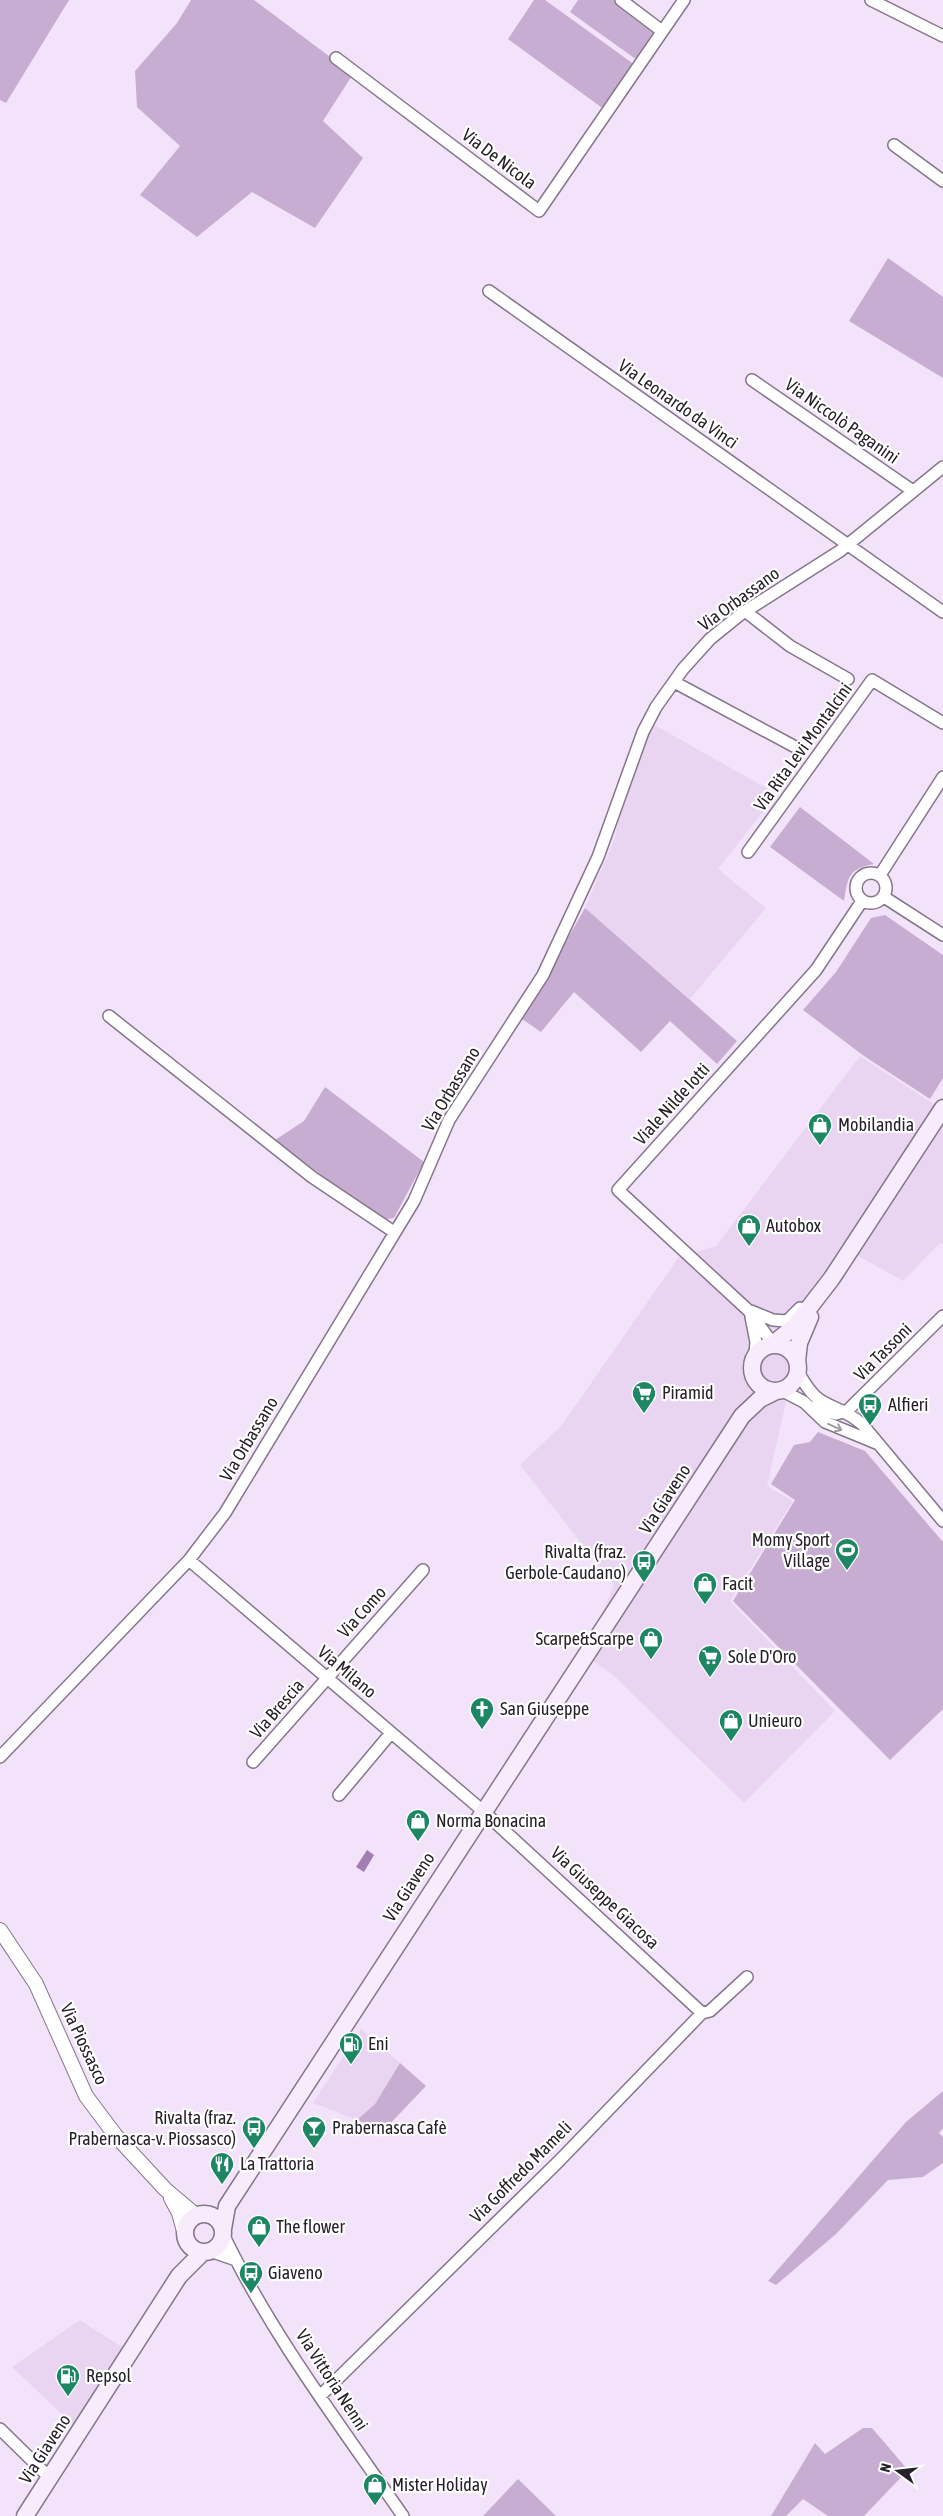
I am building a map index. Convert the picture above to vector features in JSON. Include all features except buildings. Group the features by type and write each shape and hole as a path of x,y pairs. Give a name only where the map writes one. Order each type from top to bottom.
{"main road":[{"path":"755,1354 760,1349 773,1344 795,1326 831,1279 943,1108"},
{"path":"798,1366 801,1336 831,1279"},
{"path":"773,1344 788,1348 798,1366"},
{"name":"Via Giaveno","path":"197,2246 219,2245 227,2206 742,1416 750,1395 751,1367 755,1354"},
{"name":"Via Giaveno","path":"742,1416 760,1399 792,1384 798,1366"},
{"path":"752,1373 754,1379 764,1388 779,1391"},
{"path":"202,2215 227,2206"},
{"path":"202,2215 217,2219 223,2231"},
{"name":"Via Giaveno","path":"25,2516 197,2246 189,2222 202,2215"}],"street":[{"path":"621,0 662,31"},
{"name":"Via De Nicola","path":"336,58 539,211 684,0"},
{"path":"871,0 943,36"},
{"path":"894,145 943,181"},
{"name":"Via Leonardo da Vinci","path":"489,291 943,612"},
{"name":"Via Niccolò Paganini","path":"752,380 913,491"},
{"name":"Via Orbassano","path":"0,1757 189,1560 226,1513 414,1201 449,1120 543,975 598,857 643,732 656,707 674,682 710,639 745,611 847,545 943,467"},
{"path":"745,611 790,646 848,679"},
{"name":"Via Rita Levi Montalcini","path":"748,852 872,680 943,723"},
{"path":"674,682 801,750"},
{"path":"880,875 943,777"},
{"path":"870,873 880,875 886,885 884,897 876,903 862,901 856,892 858,879 870,873"},
{"path":"884,897 943,935"},
{"name":"Viale Nilde Iotti","path":"749,1310 618,1190 816,970 862,901"},
{"path":"109,1016 312,1177 394,1232"},
{"path":"749,1310 765,1318 787,1320 831,1279"},
{"path":"749,1310 773,1344"},
{"path":"749,1310 755,1330 755,1354"},
{"name":"Via Tassoni","path":"847,1411 943,1316"},
{"path":"798,1366 810,1392 819,1400 847,1411 862,1424 943,1521"},
{"path":"779,1391 794,1396 811,1407 836,1414 847,1411"},
{"path":"811,1407 815,1414 830,1425 878,1444"},
{"name":"Via Milano","path":"189,1560 483,1811"},
{"name":"Via Como","path":"326,1678 423,1570"},
{"name":"Via Brescia","path":"253,1762 326,1678"},
{"path":"339,1795 391,1733"},
{"name":"Via Giuseppe Giacosa","path":"483,1811 702,2013"},
{"name":"Via Piossasco","path":"0,1930 36,1984 86,2096 116,2136 165,2189 197,2246"},
{"name":"Via Goffredo Mameli","path":"320,2396 559,2161 702,2013 710,2012 747,1977"},
{"name":"Via Piossasco","path":"165,2189 202,2215"},
{"name":"Via Vittoria Nenni","path":"223,2231 236,2260 320,2396 404,2516"},
{"path":"197,2246 236,2260"},
{"path":"0,2428 50,2478"}],"shaded area":[{"path":"0,0 69,0 6,103 0,100"},
{"path":"191,0 254,0 353,74 323,121 363,158 315,228 252,192 197,237 140,195 180,146 137,107 135,71 177,23"},
{"path":"534,0 545,0 635,65 605,110 508,39"},
{"path":"578,0 614,0 638,21 657,31 637,60 570,12"},
{"path":"888,258 943,297 943,378 849,321"},
{"path":"651,723 777,794 718,869 766,908 690,999 585,908 616,835 617,810"},
{"path":"800,807 874,864 865,866 851,875 848,880 844,901 770,847"},
{"path":"585,908 737,1041 717,1064 670,1021 641,1052 574,992 541,1032 522,1019"},
{"path":"885,915 943,955 943,1078 930,1099 864,1056 803,1010 836,972 871,918"},
{"path":"860,1056 943,1110 943,1244 940,1243 903,1281 849,1251 801,1336 767,1486 793,1501 730,1601 835,1711 744,1803 612,1674 585,1656 614,1585 520,1465 561,1426 679,1257 716,1246"},
{"path":"325,1087 424,1162 394,1218 381,1220 275,1140 304,1121"},
{"name":"Momy Sport Village","path":"818,1432 865,1451 943,1542 943,1709 890,1760 733,1601 795,1500 771,1484 794,1445 810,1442"},
{"path":"367,1850 374,1855 364,1872 356,1867"},
{"path":"361,2029 400,2063 375,2104 357,2120 313,2103"},
{"path":"400,2063 426,2086 383,2131 357,2120 375,2104"},
{"path":"943,2091 943,2128 939,2133 943,2137 943,2163 923,2177 888,2180 836,2234 776,2285 768,2281 906,2122"},
{"path":"80,2320 125,2349 73,2425 12,2367"},
{"path":"863,2428 872,2428 908,2470 864,2516 828,2516 803,2499 786,2516 771,2516 815,2443 825,2454"},
{"path":"518,2479 556,2516 483,2516"}],"place":[{"name":"Mobilandia","path":"820,1146"},
{"name":"Autobox","path":"749,1247"},
{"name":"Piramid","path":"644,1414"},
{"name":"Alfieri","path":"870,1426"},
{"name":"Momy Sport Village","path":"847,1571"},
{"name":"Rivalta (fraz. Gerbole-Caudano)","path":"644,1583"},
{"name":"Facit","path":"705,1605"},
{"name":"Scarpe&Scarpe","path":"651,1660"},
{"name":"Sole D'Oro","path":"710,1678"},
{"name":"San Giuseppe","path":"482,1730"},
{"name":"Unieuro","path":"731,1742"},
{"name":"Norma Bonacina","path":"418,1842"},
{"name":"Eni","path":"351,2065"},
{"name":"Rivalta (fraz. Prabernasca-v. Piossasco)","path":"254,2149"},
{"name":"Prabernasca Cafè","path":"314,2149"},
{"name":"La Trattoria","path":"222,2185"},
{"name":"The flower","path":"259,2248"},
{"name":"Giaveno","path":"251,2294"},
{"name":"Repsol","path":"68,2397"},
{"name":"Mister Holiday","path":"375,2506"}]}
